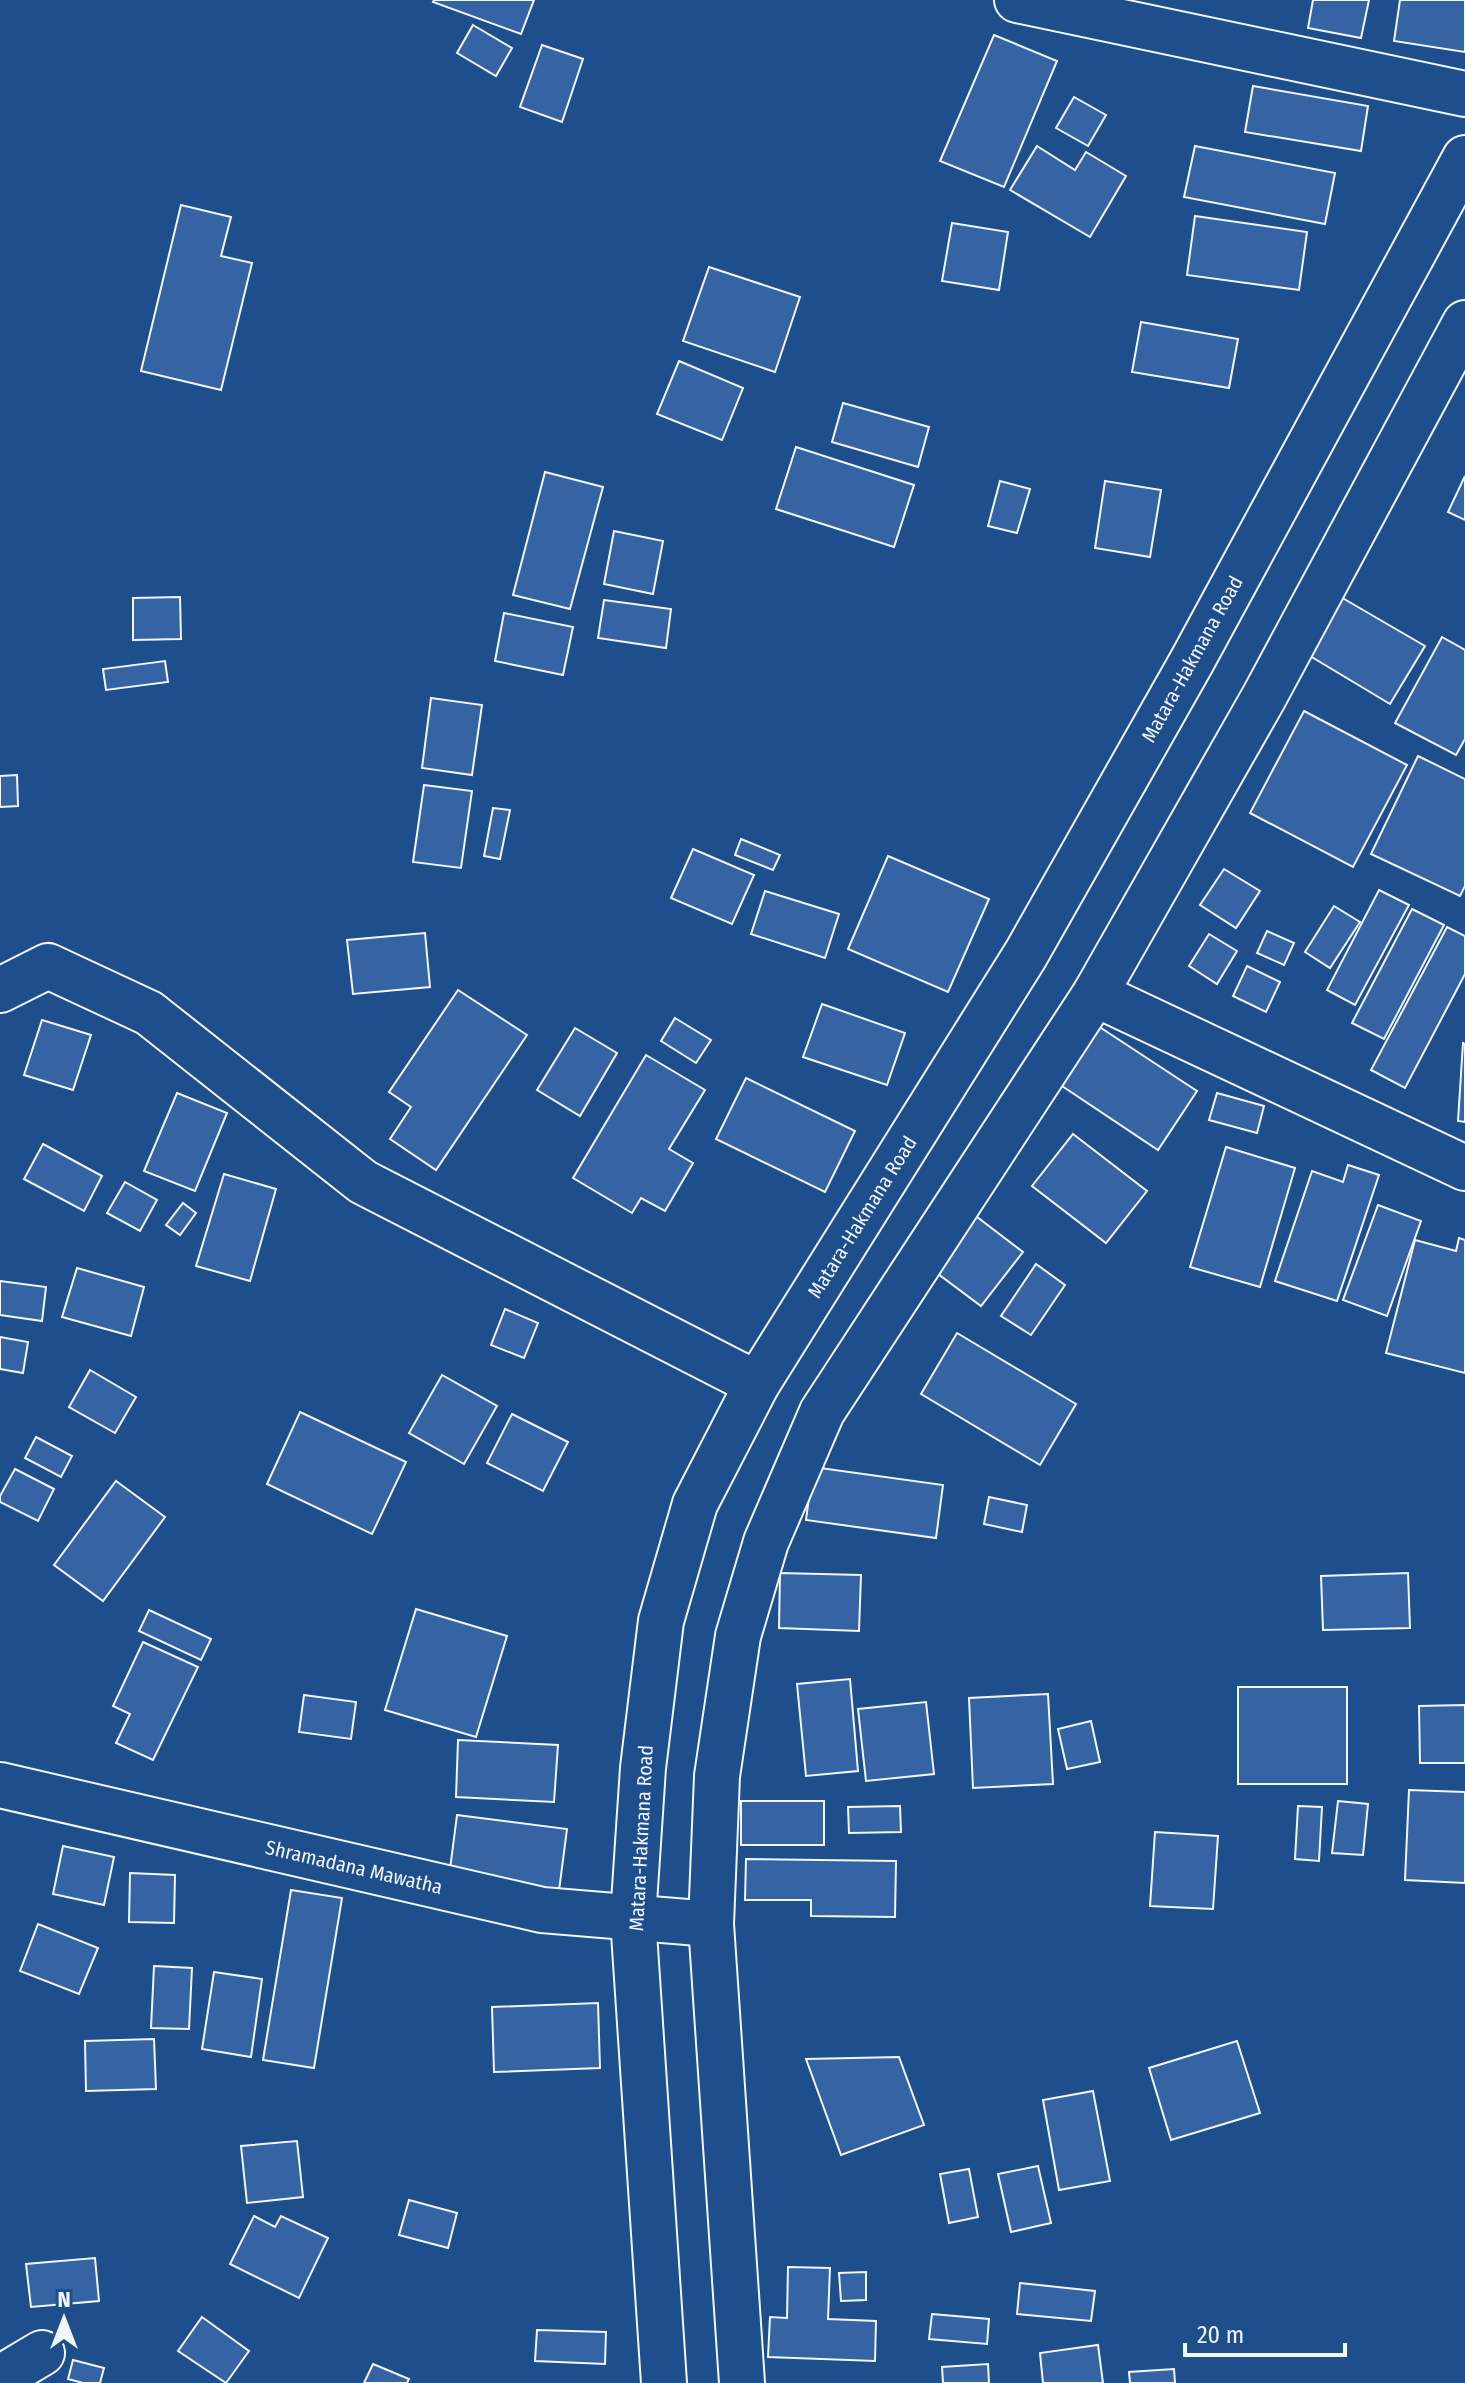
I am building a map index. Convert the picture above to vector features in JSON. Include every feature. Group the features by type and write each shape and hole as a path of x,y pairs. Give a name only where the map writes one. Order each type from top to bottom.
{"main road":[{"path":"1017,0 1465,94"},
{"name":"Matara-Hakmana Road","path":"664,2383 633,1918 643,1768 661,1621 695,1504 757,1384 1026,954 1192,661 1465,158"},
{"path":"742,2383 711,1924 720,1760 738,1636 766,1542 822,1412 1095,994 1264,697 1465,323"},
{"path":"0,990 48,966 149,1013 363,1182 757,1384"},
{"path":"1095,994 1465,1168"},
{"name":"Shramadana Mawatha","path":"0,1785 542,1910 711,1924"},
{"path":"0,2378 42,2353"}],"building":[{"path":"434,0 534,0 521,34"},
{"path":"1313,0 1369,0 1361,38 1308,28"},
{"path":"1400,0 1465,0 1465,52 1394,41"},
{"path":"473,25 512,48 496,76 457,53"},
{"path":"994,35 1057,61 1004,187 940,161"},
{"path":"542,45 583,59 562,122 520,107"},
{"path":"1253,86 1368,106 1361,151 1245,132"},
{"path":"1074,97 1106,115 1088,146 1056,128"},
{"path":"1037,146 1075,170 1086,152 1126,176 1090,237 1010,190"},
{"path":"1195,146 1335,173 1325,224 1184,197"},
{"path":"181,205 231,217 221,256 252,263 221,390 141,371"},
{"path":"1195,216 1307,232 1299,290 1187,275"},
{"path":"952,223 1008,232 999,290 942,281"},
{"path":"709,267 800,297 775,372 683,341"},
{"path":"1141,322 1238,339 1229,388 1132,372"},
{"path":"679,361 743,388 722,440 657,414"},
{"path":"843,403 929,427 918,467 832,442"},
{"path":"796,447 914,485 894,547 776,509"},
{"path":"545,472 603,487 570,609 513,595"},
{"path":"1465,476 1465,520 1448,512"},
{"path":"1000,481 1030,489 1017,533 988,526"},
{"path":"1105,481 1161,490 1150,557 1095,548"},
{"path":"614,531 663,541 653,594 604,584"},
{"path":"1339,596 1425,646 1390,704 1305,653"},
{"path":"180,597 181,639 133,640 133,598"},
{"path":"604,600 671,609 666,648 598,638"},
{"path":"504,613 573,627 563,675 495,661"},
{"path":"1442,637 1465,650 1465,739 1456,755 1395,723"},
{"path":"165,661 168,682 106,690 103,669"},
{"path":"431,698 482,705 472,775 422,768"},
{"path":"1304,711 1407,765 1353,867 1250,813"},
{"path":"1418,756 1465,779 1465,886 1460,896 1371,854"},
{"path":"17,775 18,806 0,807 0,776"},
{"path":"424,785 472,791 461,868 413,862"},
{"path":"493,808 510,810 500,859 484,856"},
{"path":"741,839 780,855 773,870 735,855"},
{"path":"693,849 754,875 732,924 671,898"},
{"path":"888,856 989,899 948,992 848,949"},
{"path":"1224,869 1260,891 1236,928 1200,905"},
{"path":"1379,890 1409,905 1355,1005 1327,990"},
{"path":"765,891 839,914 825,958 751,934"},
{"path":"1334,906 1360,922 1330,968 1305,952"},
{"path":"1412,909 1444,925 1384,1039 1352,1023"},
{"path":"1447,927 1465,936 1465,974 1405,1088 1371,1070"},
{"path":"1267,931 1294,943 1284,965 1257,953"},
{"path":"425,933 430,987 353,994 347,940"},
{"path":"1209,934 1237,951 1217,984 1189,966"},
{"path":"1247,966 1280,982 1266,1012 1233,996"},
{"path":"458,990 527,1035 436,1170 390,1139 411,1107 389,1092"},
{"path":"822,1004 905,1033 887,1085 803,1057"},
{"path":"675,1018 711,1040 696,1063 661,1041"},
{"path":"42,1020 91,1035 73,1090 24,1075"},
{"path":"1095,1024 1197,1091 1158,1150 1056,1082"},
{"path":"575,1028 617,1053 580,1116 537,1090"},
{"path":"1465,1044 1465,1122 1458,1121"},
{"path":"646,1055 705,1090 669,1149 693,1163 665,1211 641,1198 632,1213 573,1178"},
{"path":"746,1078 855,1131 825,1192 716,1139"},
{"path":"177,1093 227,1113 195,1191 144,1171"},
{"path":"1217,1093 1264,1106 1257,1133 1209,1120"},
{"path":"1073,1134 1147,1191 1106,1243 1032,1186"},
{"path":"43,1144 102,1176 84,1211 24,1179"},
{"path":"1226,1147 1295,1168 1260,1287 1190,1267"},
{"path":"1348,1165 1379,1175 1337,1301 1275,1281 1312,1171 1343,1182"},
{"path":"224,1174 276,1189 250,1281 196,1266"},
{"path":"125,1182 157,1200 140,1231 107,1213"},
{"path":"183,1203 196,1213 180,1235 166,1225"},
{"path":"1378,1205 1421,1221 1387,1316 1343,1300"},
{"path":"964,1207 1023,1252 981,1306 922,1262"},
{"path":"1459,1238 1465,1240 1465,1373 1386,1353 1415,1240 1456,1251"},
{"path":"1036,1264 1065,1285 1031,1335 1001,1316"},
{"path":"77,1268 144,1287 131,1336 62,1317"},
{"path":"0,1281 46,1287 42,1321 0,1315"},
{"path":"505,1309 538,1323 524,1358 491,1345"},
{"path":"957,1333 1076,1404 1040,1465 921,1394"},
{"path":"0,1337 28,1342 23,1373 0,1369"},
{"path":"90,1370 136,1397 115,1433 69,1407"},
{"path":"442,1375 497,1406 464,1464 409,1433"},
{"path":"300,1412 406,1462 372,1534 267,1484"},
{"path":"512,1414 568,1442 543,1491 487,1463"},
{"path":"36,1437 72,1456 61,1477 25,1458"},
{"path":"813,1467 943,1485 936,1538 806,1520"},
{"path":"15,1469 54,1489 38,1521 0,1502 0,1496"},
{"path":"116,1481 165,1517 103,1601 54,1565"},
{"path":"989,1497 1027,1505 1022,1532 984,1524"},
{"path":"780,1573 861,1575 859,1631 779,1628"},
{"path":"1408,1573 1410,1628 1323,1630 1321,1576"},
{"path":"416,1609 507,1636 476,1737 385,1710"},
{"path":"149,1610 211,1639 201,1660 139,1631"},
{"path":"143,1642 198,1667 153,1760 116,1743 130,1714 113,1706"},
{"path":"850,1679 858,1771 806,1776 797,1684"},
{"path":"1238,1687 1347,1687 1347,1784 1238,1784"},
{"path":"1048,1694 1053,1784 973,1788 969,1698"},
{"path":"304,1695 356,1702 351,1739 299,1732"},
{"path":"926,1702 934,1774 866,1781 858,1709"},
{"path":"1465,1705 1465,1763 1420,1763 1419,1706"},
{"path":"1091,1721 1100,1762 1067,1769 1058,1729"},
{"path":"458,1740 558,1745 554,1802 456,1797"},
{"path":"1409,1790 1465,1792 1465,1883 1405,1880"},
{"path":"741,1801 824,1801 824,1845 741,1845"},
{"path":"1338,1801 1368,1804 1363,1855 1332,1853"},
{"path":"900,1806 901,1832 849,1833 848,1807"},
{"path":"1298,1806 1322,1807 1319,1861 1295,1859"},
{"path":"457,1815 567,1829 559,1891 449,1877"},
{"path":"1155,1832 1218,1836 1213,1909 1150,1906"},
{"path":"63,1846 114,1857 104,1905 53,1894"},
{"path":"746,1859 896,1861 895,1917 811,1916 811,1900 745,1900"},
{"path":"130,1873 175,1875 174,1923 129,1922"},
{"path":"291,1890 342,1898 314,2068 263,2060"},
{"path":"38,1924 98,1948 79,1994 20,1971"},
{"path":"154,1966 192,1968 189,2029 151,2028"},
{"path":"214,1972 262,1979 251,2057 202,2049"},
{"path":"598,2003 600,2068 494,2072 492,2007"},
{"path":"154,2039 156,2089 86,2091 85,2041"},
{"path":"1237,2041 1260,2113 1171,2140 1149,2068"},
{"path":"899,2057 924,2125 841,2155 806,2059"},
{"path":"1093,2091 1110,2181 1059,2190 1043,2100"},
{"path":"297,2141 303,2197 247,2203 241,2146"},
{"path":"1038,2166 1051,2223 1011,2232 998,2174"},
{"path":"969,2169 978,2217 949,2223 940,2174"},
{"path":"409,2200 457,2213 448,2248 399,2235"},
{"path":"254,2216 275,2227 281,2216 328,2238 299,2298 230,2264"},
{"path":"95,2258 99,2301 31,2307 26,2264"},
{"path":"788,2267 830,2268 828,2319 876,2321 875,2361 768,2357 770,2317 787,2318"},
{"path":"866,2272 866,2300 841,2301 839,2273"},
{"path":"1020,2283 1095,2291 1091,2321 1017,2314"},
{"path":"932,2314 989,2319 987,2344 929,2339"},
{"path":"202,2317 249,2351 226,2383 178,2351"},
{"path":"537,2330 606,2332 605,2364 535,2361"},
{"path":"1098,2345 1103,2383 1043,2383 1040,2353"},
{"path":"73,2360 104,2368 100,2383 68,2379"},
{"path":"373,2364 409,2379 407,2383 364,2383"},
{"path":"988,2364 989,2383 943,2383 942,2367"},
{"path":"1174,2369 1175,2383 1130,2383 1129,2372"}]}
